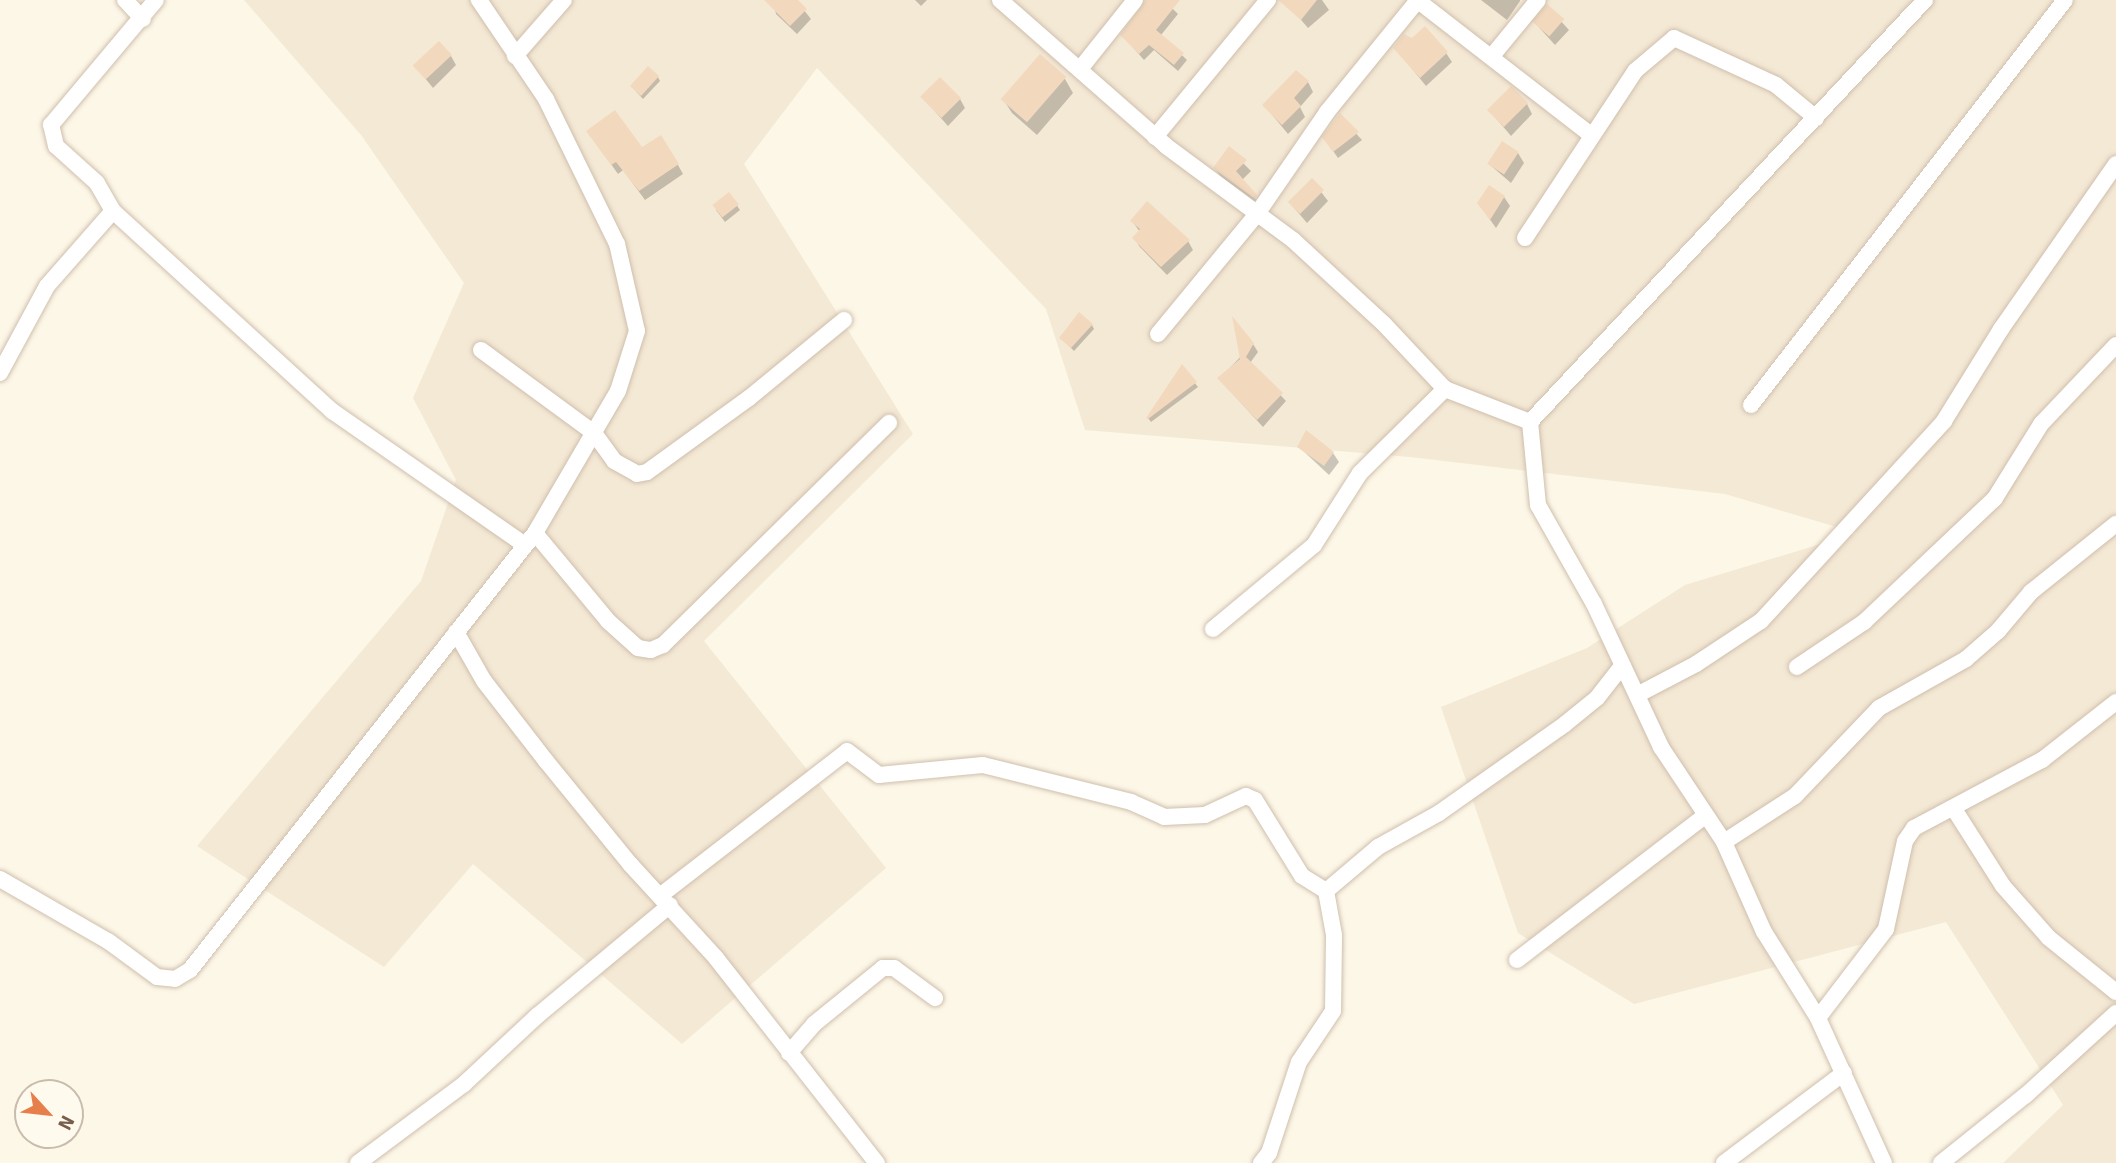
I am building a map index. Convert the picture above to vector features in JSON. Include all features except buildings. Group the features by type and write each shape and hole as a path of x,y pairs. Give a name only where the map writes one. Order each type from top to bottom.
{"street":[{"path":"125,0 143,19"},
{"path":"156,0 143,19 51,125 56,146 97,183 113,211 332,411 530,539 608,621 638,648 651,650 663,645 889,423"},
{"path":"0,879 108,941 157,977 175,979 190,970 530,539 594,433 635,352 637,331 632,297 617,244 546,99 479,0"},
{"path":"515,56 564,0"},
{"path":"1000,0 1156,137 1293,240 1384,324 1445,388 1530,422"},
{"path":"1080,69 1135,0"},
{"path":"1156,137 1268,0"},
{"path":"1158,334 1257,214 1327,112 1418,0 1590,134"},
{"path":"1492,56 1538,0"},
{"path":"1884,1163 1818,1018 1764,932 1724,842 1661,747 1621,667 1594,604 1538,506 1530,422 1925,0"},
{"path":"1751,405 2065,0"},
{"path":"1525,238 1590,134 1635,71 1674,38 1776,85 1816,118"},
{"path":"1637,695 1696,664 1761,621 1944,421 2001,329 2116,164"},
{"path":"0,373 47,286 113,211"},
{"path":"481,350 594,433 627,472 647,472 749,398 844,320"},
{"path":"1797,667 1864,622 1995,498 2041,424 2116,345"},
{"path":"1213,629 1314,545 1360,473 1445,388"},
{"path":"1724,842 1795,796 1879,708 1966,659 1998,631 2031,592 2116,524"},
{"path":"456,632 484,681 538,751 629,864 666,900 877,1163"},
{"path":"1326,891 1378,848 1439,813 1565,724 1597,698 1621,667"},
{"path":"1818,1018 1886,929 1909,833 2042,760 2116,702"},
{"path":"358,1163 464,1084 666,900 847,751 879,775 983,765 1130,802 1164,817 1205,815 1246,796 1255,800 1302,876 1326,891 1334,935 1333,1011 1299,1062 1261,1163"},
{"path":"1954,809 2003,886 2049,938 2116,992"},
{"path":"1517,960 1705,817"},
{"path":"789,1053 814,1024 883,968 894,968 935,998"},
{"path":"1941,1163 2026,1095 2116,1013"},
{"path":"1724,1163 1844,1073"}],"shaded area":[{"path":"244,0 2116,0 2116,1163 2003,1163 2063,1105 1946,922 1634,1004 1518,933 1441,707 1587,648 1685,585 1857,533 1725,494 1410,457 1085,430 1046,309 817,68 744,164 913,434 704,641 886,868 682,1044 473,864 384,967 197,846 421,581 456,480 413,398 464,283 361,135"}]}
